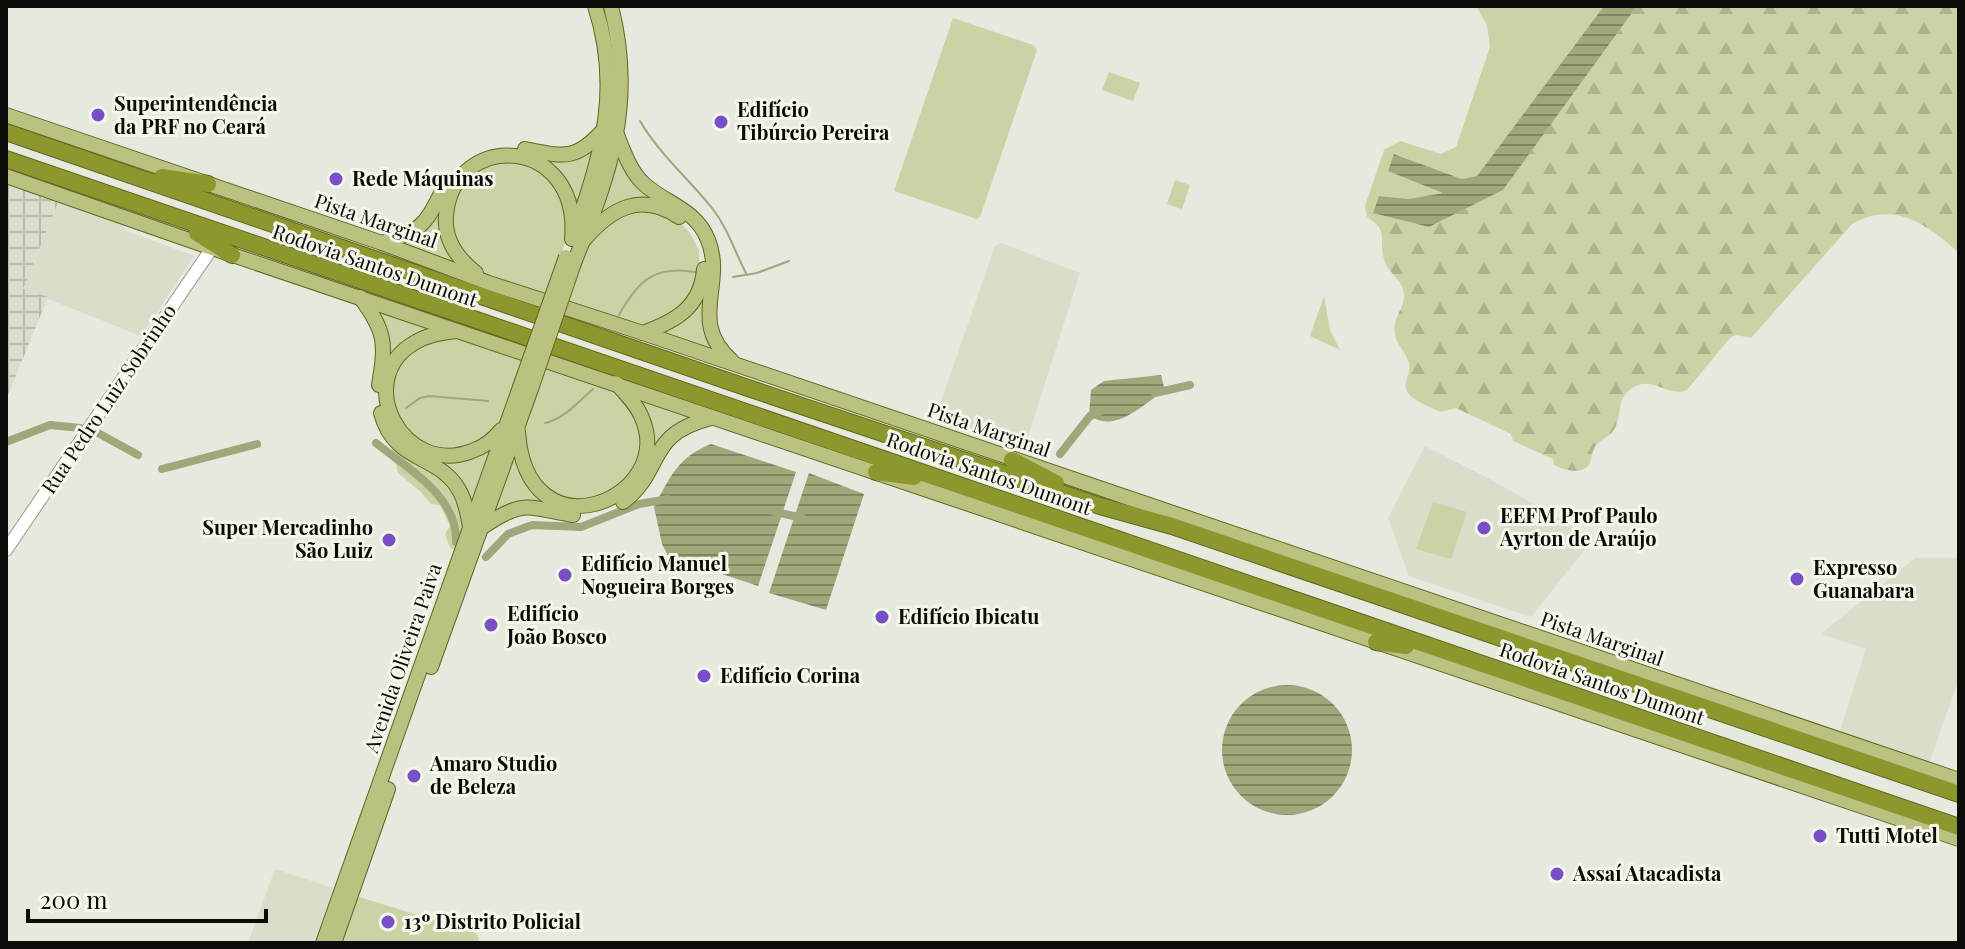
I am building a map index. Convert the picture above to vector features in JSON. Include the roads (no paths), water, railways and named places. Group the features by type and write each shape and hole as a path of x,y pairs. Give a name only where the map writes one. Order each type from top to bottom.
{"highway":[{"name":"Rodovia Santos Dumont","path":"6,132 751,389 1100,506 1172,526 1959,794"},
{"name":"Rodovia Santos Dumont","path":"6,159 1959,827"},
{"path":"122,170 208,184"},
{"path":"180,220 232,255"},
{"path":"1012,460 1100,506"},
{"path":"876,472 952,482"},
{"path":"1287,565 1355,575"},
{"path":"1376,642 1447,653"}],"main road":[{"path":"595,6 606,52 611,131 638,177 651,190 689,213 706,234 714,269 708,308 710,328 720,350 739,367"},
{"path":"382,243 407,235 424,224 452,174 476,155 506,147 554,156 574,154 611,131 622,64 611,6"},
{"name":"Pista Marginal","path":"6,115 382,243 489,283 1959,780"},
{"name":"Avenida Oliveira Paiva","path":"323,943 476,527 570,260 611,165 611,131"},
{"path":"489,283 465,264 450,242 446,225 451,191 464,175 482,161 502,156 521,156 553,172 568,197 578,240 610,213 638,205 666,209 692,229 704,259 700,290 687,310 678,317 643,333"},
{"path":"6,176 1959,839"},
{"path":"360,297 382,330 384,356 378,396 387,430 405,450 454,482 476,527 520,507 539,506 583,516 616,507 640,486 658,451 674,432 712,418"},
{"path":"459,331 422,338 410,345 396,361 387,390 393,422 414,446 444,457 458,456 486,444 514,421 522,463 529,477 544,494 564,503 581,506 610,500 625,489 638,471 647,433 637,409 616,383"},
{"name":"Avenida Oliveira Paiva","path":"334,943 476,527"}],"street":[{"name":"Rua Pedro Luiz Sobrinho","path":"6,550 212,248"}],"waterway":[{"path":"640,121 656,145 718,216 747,275"},
{"path":"733,277 757,273 789,261"},
{"path":"619,315 633,293 649,278 668,271 695,272"},
{"path":"1155,393 1190,385"},
{"path":"545,423 565,414 593,389"},
{"path":"406,408 429,396 488,401"},
{"path":"1060,454 1090,416 1101,411"},
{"path":"6,442 50,425 80,428"},
{"path":"98,433 138,455"},
{"path":"376,443 440,497 449,511 456,542"},
{"path":"162,469 257,444"},
{"path":"486,557 508,534 532,525 581,527 639,504 668,499"},
{"path":"772,511 802,518"}],"place":[{"name":"Superintendência da PRF no Ceará","path":"98,115"},
{"name":"Edifício Tibúrcio Pereira","path":"721,122"},
{"name":"Rede Máquinas","path":"336,179"},
{"name":"EEFM Prof Paulo Ayrton de Araújo","path":"1484,528"},
{"name":"Super Mercadinho São Luiz","path":"389,540"},
{"name":"Edifício Manuel Nogueira Borges","path":"565,575"},
{"name":"Expresso Guanabara","path":"1797,579"},
{"name":"Edifício Ibicatu","path":"882,617"},
{"name":"Edifício João Bosco","path":"491,625"},
{"name":"Edifício Corina","path":"704,676"},
{"name":"Amaro Studio de Beleza","path":"414,776"},
{"name":"Tutti Motel","path":"1820,836"},
{"name":"Assaí Atacadista","path":"1557,874"},
{"name":"13º Distrito Policial","path":"388,922"}]}
